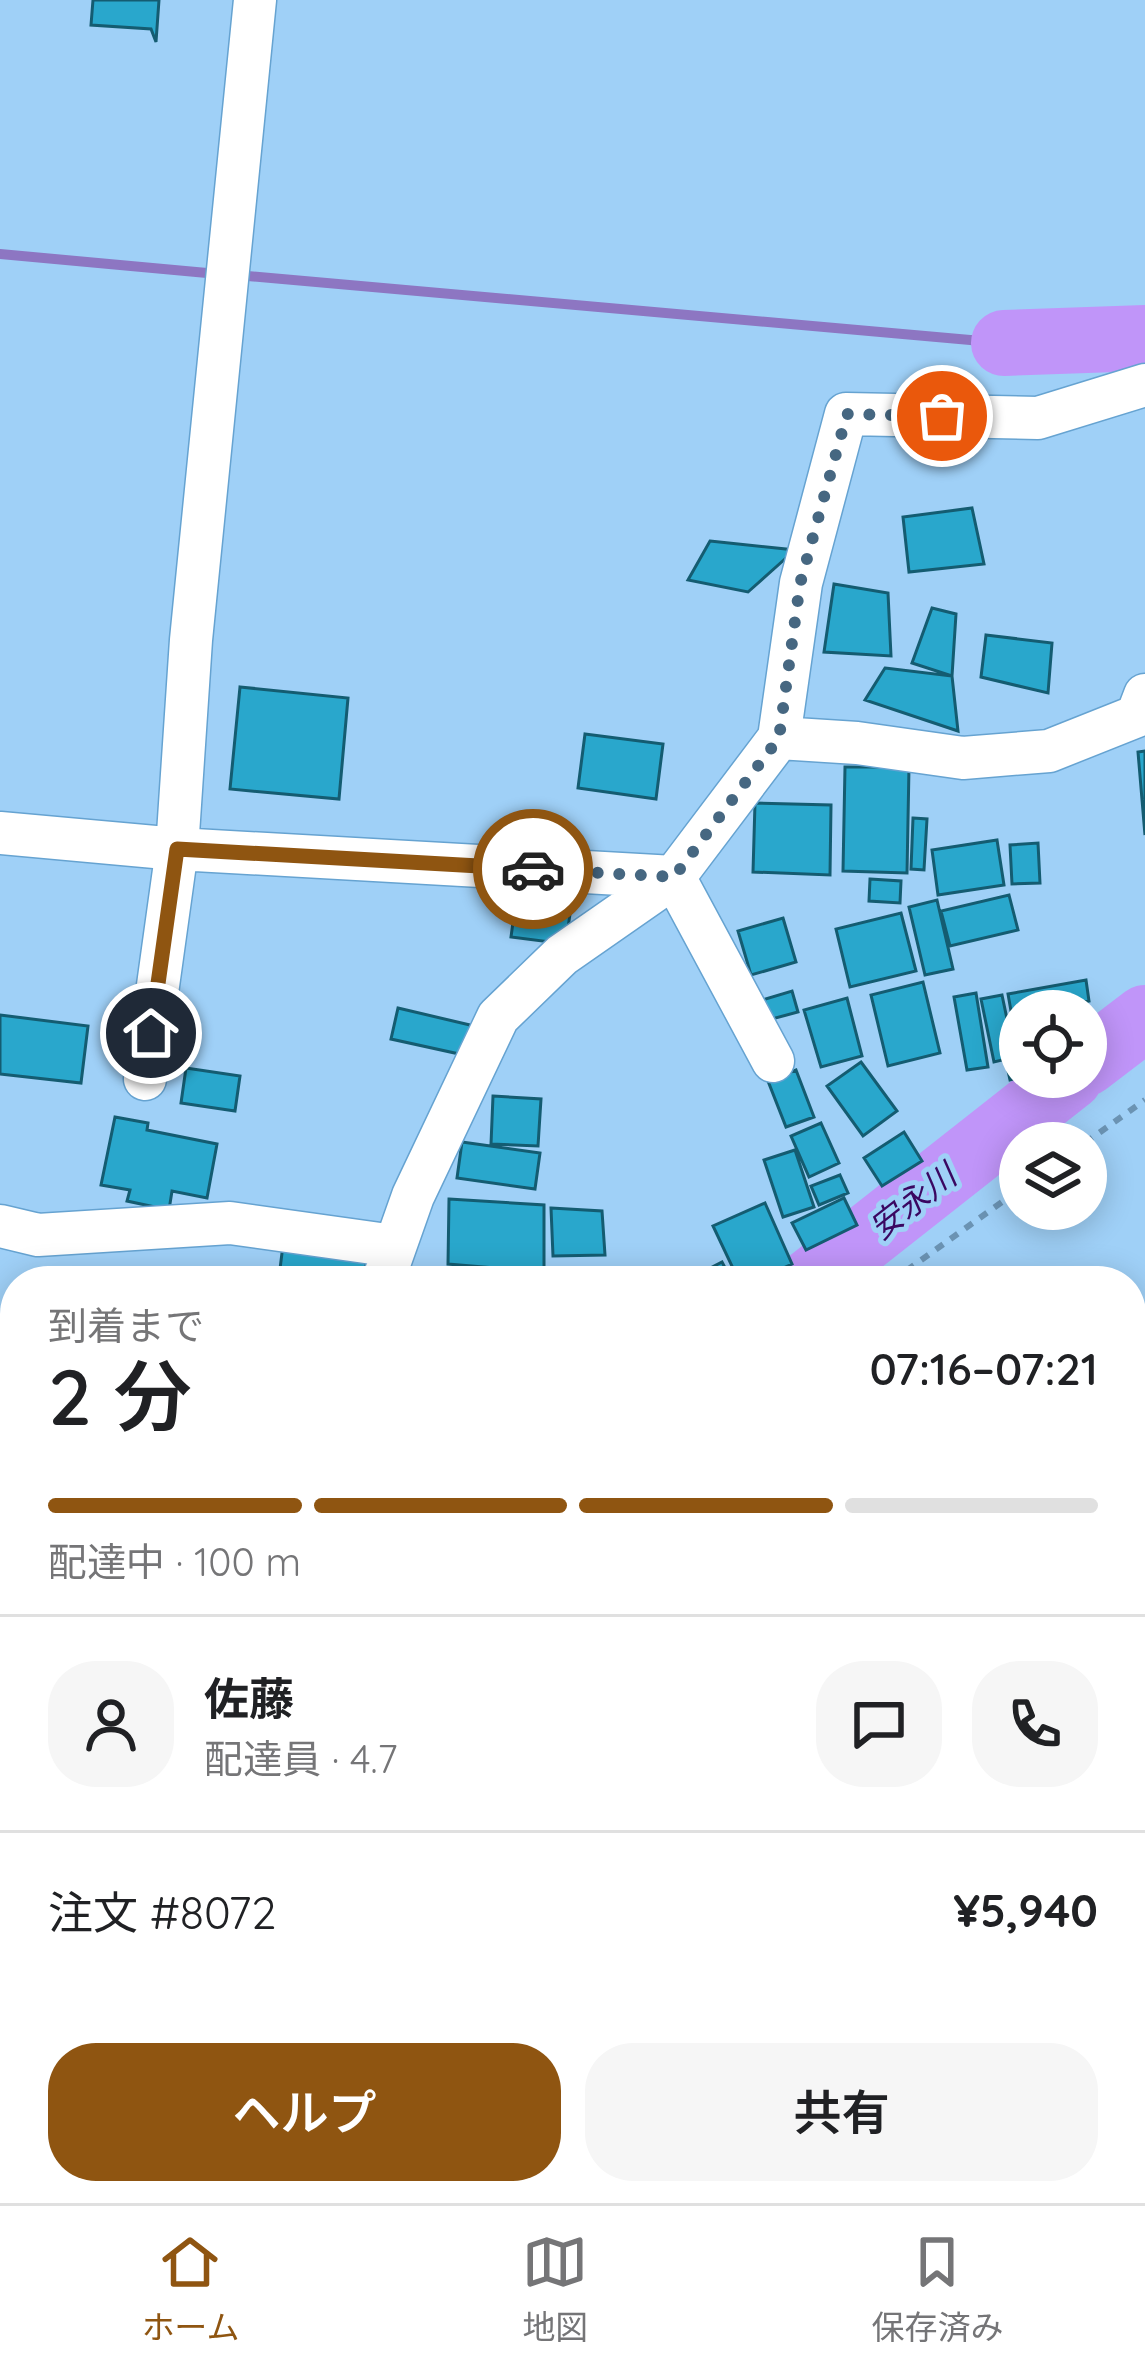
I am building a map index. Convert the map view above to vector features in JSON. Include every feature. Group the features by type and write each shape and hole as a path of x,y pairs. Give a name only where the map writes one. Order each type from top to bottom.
{"street":[{"path":"145,1079 177,849 191,640 254,0"},
{"path":"0,1226 38,1235 230,1223 388,1264 413,1196 498,1017 562,955 674,877 779,738 800,584 847,414 1038,418 1145,386"},
{"path":"779,738 857,742 963,758 1049,751 1137,716 1145,695"},
{"path":"0,833 177,849 674,877"},
{"path":"674,877 772,1061"}],"path":[{"path":"1107,1127 1145,1100"},
{"path":"913,1266 999,1204"}],"building":[{"path":"93,0 159,0 156,42 151,29 91,25"},
{"path":"972,508 984,564 909,572 903,517"},
{"path":"710,541 795,550 748,592 688,580"},
{"path":"834,584 888,593 891,656 824,652"},
{"path":"932,608 956,614 952,676 912,663"},
{"path":"986,635 1052,643 1048,693 981,677"},
{"path":"885,668 952,676 958,731 865,700"},
{"path":"240,687 348,698 339,799 230,789"},
{"path":"585,734 663,744 656,799 578,788"},
{"path":"1145,751 1145,835 1138,752"},
{"path":"845,767 909,767 907,873 843,871"},
{"path":"755,803 831,805 830,875 753,872"},
{"path":"913,818 927,819 924,870 911,869"},
{"path":"997,840 1004,885 938,895 932,850"},
{"path":"1038,843 1040,883 1012,884 1010,845"},
{"path":"870,879 901,881 900,903 869,901"},
{"path":"1009,895 1018,930 950,946 941,911"},
{"path":"516,900 571,907 568,928 550,942 511,937"},
{"path":"937,900 953,969 925,975 909,907"},
{"path":"901,913 916,971 850,987 836,929"},
{"path":"783,918 796,962 751,975 738,931"},
{"path":"1086,980 1087,990 1030,990"},
{"path":"923,982 940,1053 888,1066 871,995"},
{"path":"792,991 798,1012 768,1020 762,1000"},
{"path":"976,993 988,1067 967,1070 954,997"},
{"path":"999,996 999,1061 994,1062 981,999"},
{"path":"847,998 862,1056 821,1067 804,1010"},
{"path":"398,1008 470,1025 473,1057 391,1039"},
{"path":"0,1015 88,1026 81,1083 0,1074"},
{"path":"861,1062 897,1111 863,1136 827,1086"},
{"path":"186,1068 240,1076 235,1111 181,1103"},
{"path":"796,1070 814,1117 786,1127 768,1081"},
{"path":"493,1096 541,1099 538,1146 491,1144"},
{"path":"115,1117 148,1123 147,1130 217,1144 207,1198 172,1191 169,1210 127,1201 130,1190 101,1185"},
{"path":"821,1123 839,1163 809,1177 791,1136"},
{"path":"904,1132 922,1161 882,1186 864,1158"},
{"path":"462,1142 540,1153 535,1189 457,1178"},
{"path":"795,1150 814,1207 783,1217 764,1160"},
{"path":"840,1175 848,1193 819,1205 811,1186"},
{"path":"844,1198 857,1225 806,1250 792,1223"},
{"path":"449,1199 544,1205 544,1266 448,1264"},
{"path":"765,1203 792,1264 732,1266 713,1226"},
{"path":"551,1208 602,1211 605,1255 553,1256"},
{"path":"284,1237 369,1247 366,1266 280,1266"}],"waterway":[{"path":"0,254 218,274"},
{"path":"236,275 1004,343"},
{"path":"1004,343 1145,338"},
{"name":"安永川","path":"1107,1047 1145,1018"},
{"name":"安永川","path":"830,1266 1043,1098"}],"way so far":[{"path":"533,869 674,877 694,856 779,738 800,584 847,414 942,416"}],"route":[{"path":"151,1033 177,849 533,869"}]}
